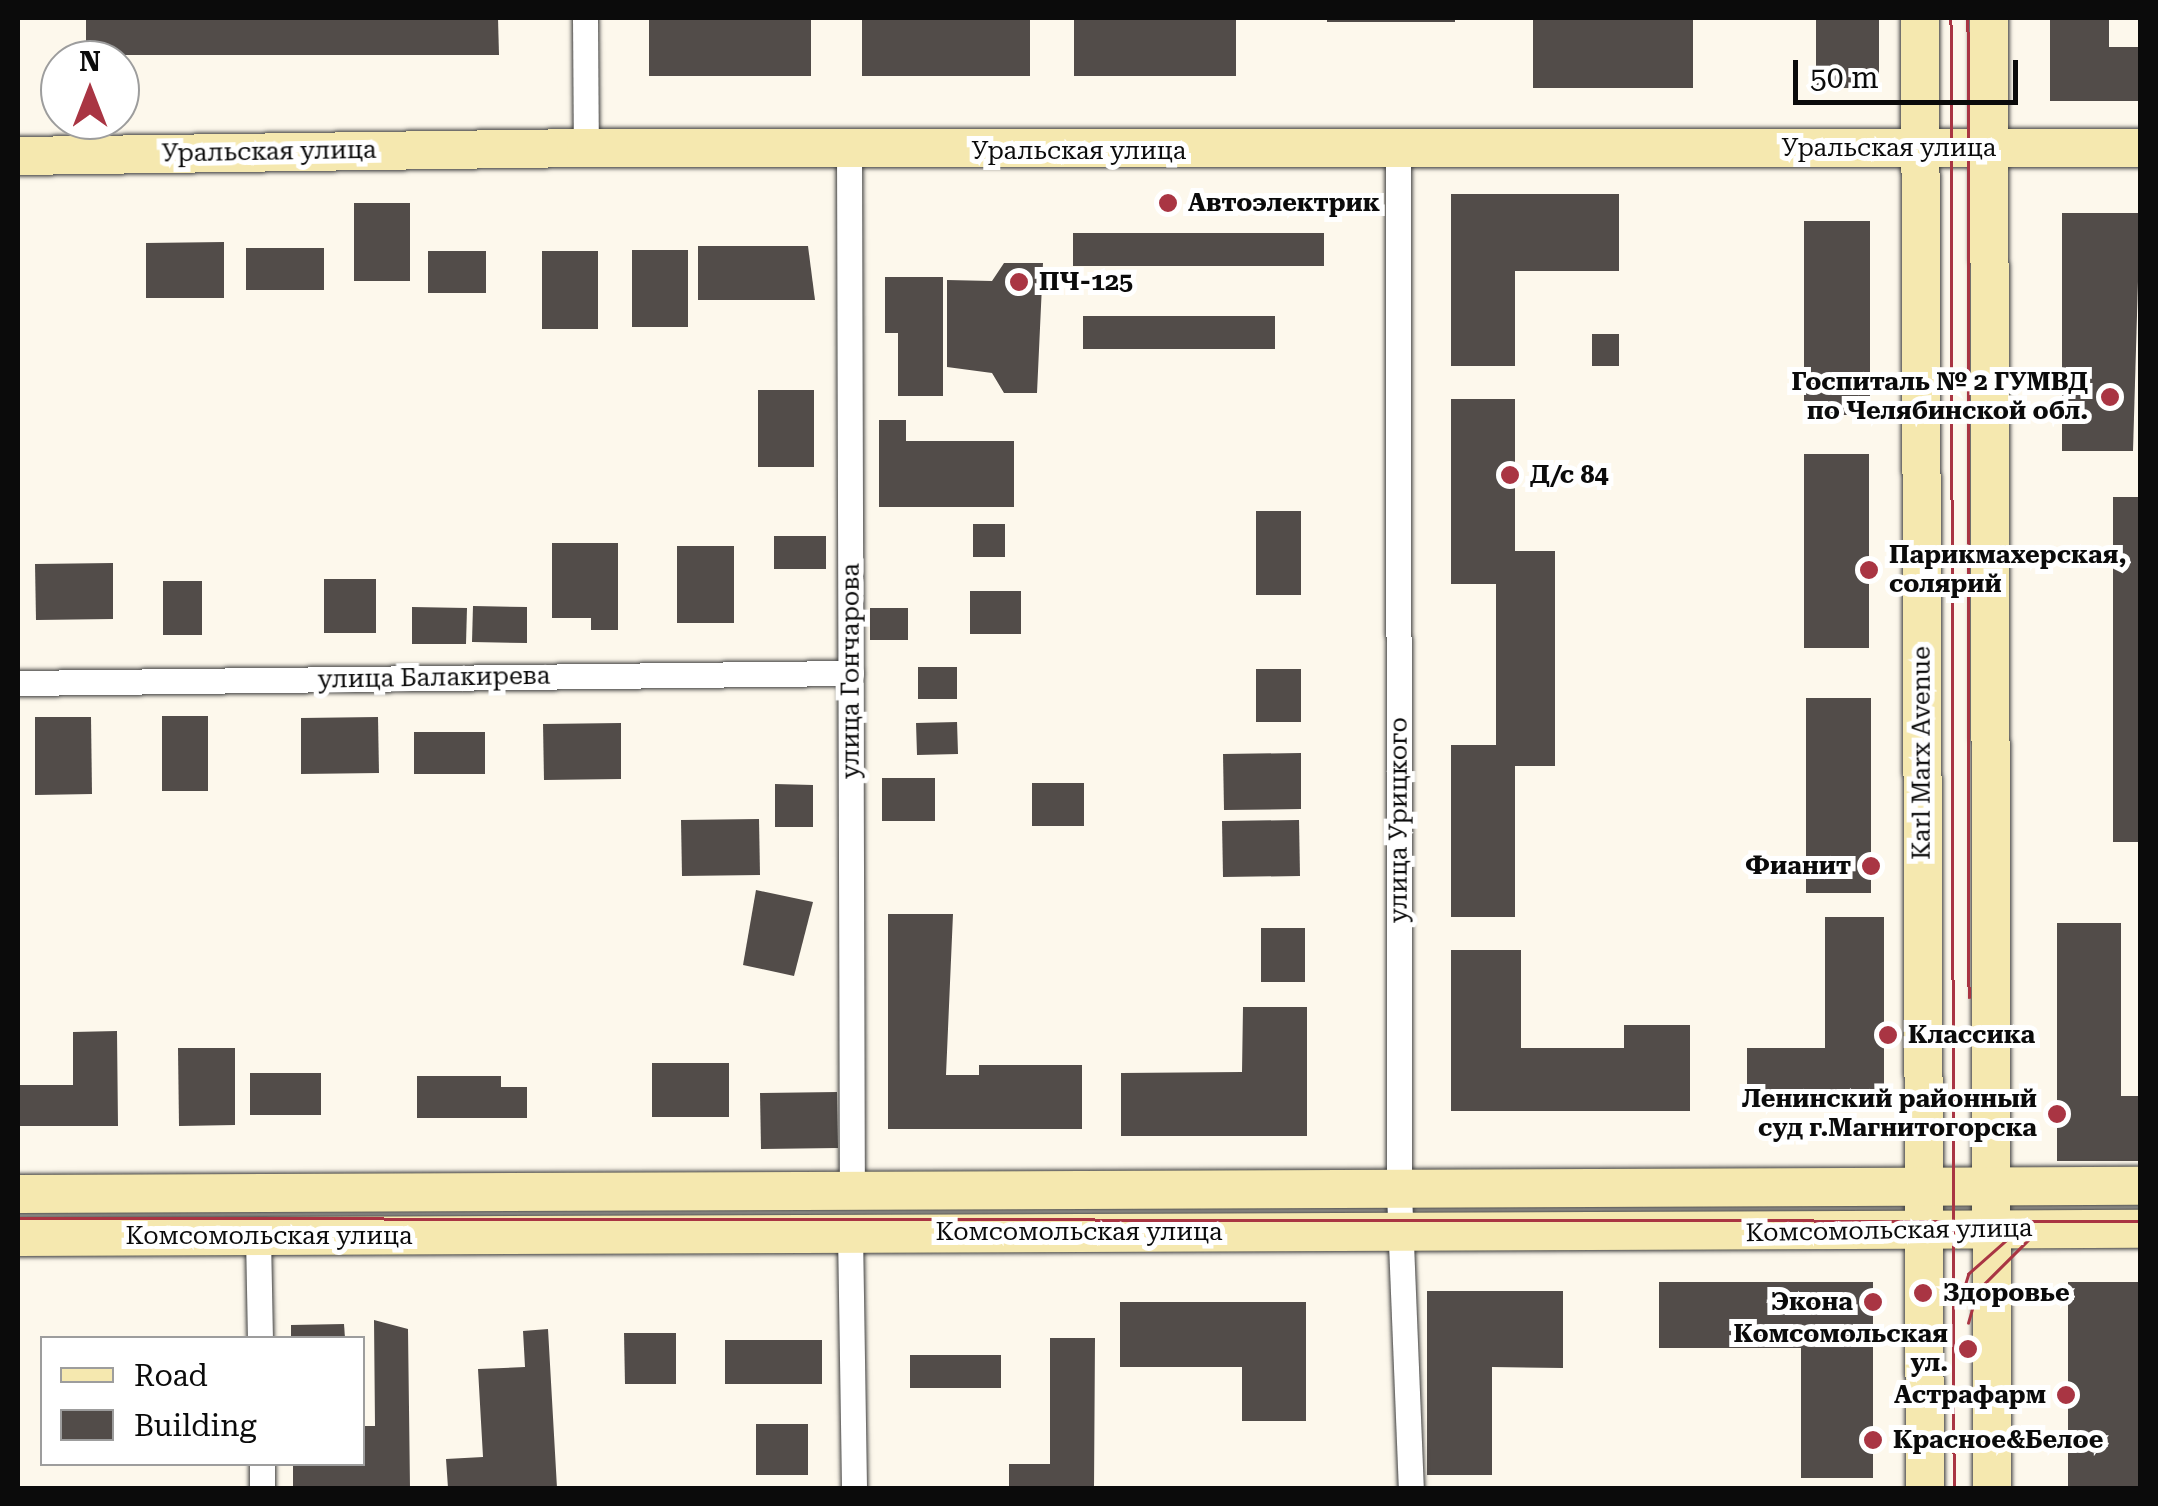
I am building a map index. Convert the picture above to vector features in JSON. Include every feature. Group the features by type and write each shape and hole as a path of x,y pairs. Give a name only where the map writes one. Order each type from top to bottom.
{"main road":[{"name":"Karl Marx Avenue","path":"1920,18 1925,1488"},
{"path":"1988,18 1992,1488"},
{"name":"Уральская улица","path":"18,156 586,148 1398,152 2140,148"},
{"name":"Комсомольская улица","path":"18,1237 850,1232 1923,1190 2140,1186"},
{"name":"Комсомольская улица","path":"18,1194 852,1192 1924,1232 2140,1228"}],"street":[{"path":"585,18 586,148"},
{"name":"улица Гончарова","path":"849,150 852,1192"},
{"name":"улица Урицкого","path":"1398,152 1401,1212 1411,1488"},
{"name":"улица Балакирева","path":"18,683 851,673"},
{"path":"850,1232 854,1488"},
{"path":"258,1236 260,1336"}],"building":[{"path":"86,18 498,18 499,55 140,55 140,40 86,40"},
{"path":"649,18 811,18 811,76 649,76"},
{"path":"862,18 1030,18 1030,76 862,76"},
{"path":"1074,18 1236,18 1236,76 1074,76"},
{"path":"1327,18 1455,18 1455,22 1327,22"},
{"path":"1533,18 1693,18 1693,88 1533,88"},
{"path":"1816,18 1879,18 1879,88 1816,88"},
{"path":"2050,18 2109,18 2109,47 2140,47 2140,101 2050,101"},
{"path":"1451,194 1619,194 1619,271 1515,271 1515,366 1451,366"},
{"path":"354,203 410,203 410,281 354,281"},
{"path":"2062,213 2140,213 2133,451 2062,451"},
{"path":"1804,221 1870,221 1870,415 1804,415"},
{"path":"1073,233 1324,233 1324,266 1073,266"},
{"path":"224,242 224,298 146,298 146,243"},
{"path":"698,246 808,246 815,300 698,300"},
{"path":"246,248 324,248 324,290 246,290"},
{"path":"632,250 688,250 688,327 632,327"},
{"path":"428,251 486,251 486,293 428,293"},
{"path":"542,251 598,251 598,329 542,329"},
{"path":"1004,263 1043,263 1037,393 1004,393 992,373 947,367 947,280 992,281"},
{"path":"885,277 943,277 943,396 898,396 898,333 885,333"},
{"path":"1083,316 1275,316 1275,349 1083,349"},
{"path":"1592,334 1619,334 1619,366 1592,366"},
{"path":"758,390 814,390 814,467 758,467"},
{"path":"1451,399 1515,399 1515,551 1555,551 1555,766 1515,766 1515,917 1451,917 1451,745 1496,745 1496,584 1451,584"},
{"path":"879,420 906,420 906,441 1014,441 1014,507 879,507"},
{"path":"1804,454 1869,454 1869,648 1804,648"},
{"path":"2113,497 2140,497 2140,842 2113,842"},
{"path":"1256,511 1301,511 1301,595 1256,595"},
{"path":"973,524 1005,524 1005,557 973,557"},
{"path":"774,536 826,536 826,569 774,569"},
{"path":"552,543 618,543 618,630 591,630 591,618 552,618"},
{"path":"677,546 734,546 734,623 677,623"},
{"path":"113,563 113,619 36,620 35,564"},
{"path":"324,579 376,579 376,633 324,633"},
{"path":"163,581 202,581 202,635 163,635"},
{"path":"970,591 1021,591 1021,634 970,634"},
{"path":"473,606 527,607 527,643 472,642"},
{"path":"412,607 467,608 466,644 412,644"},
{"path":"870,608 908,608 908,640 870,640"},
{"path":"918,667 957,667 957,699 918,699"},
{"path":"1256,669 1301,669 1301,722 1256,722"},
{"path":"1806,698 1871,698 1871,893 1806,893"},
{"path":"162,716 208,716 208,791 162,791"},
{"path":"35,717 91,717 92,794 35,795"},
{"path":"378,717 379,773 301,774 301,718"},
{"path":"957,722 958,754 917,755 916,723"},
{"path":"621,723 621,779 544,780 543,724"},
{"path":"414,732 485,732 485,774 414,774"},
{"path":"1301,753 1301,809 1224,810 1223,754"},
{"path":"882,778 935,778 935,821 882,821"},
{"path":"1032,783 1084,783 1084,826 1032,826"},
{"path":"775,784 813,785 813,827 775,827"},
{"path":"759,819 760,875 682,876 681,820"},
{"path":"1299,820 1300,876 1223,877 1222,821"},
{"path":"756,890 813,902 794,976 743,965"},
{"path":"888,914 953,914 946,1075 979,1075 979,1065 1082,1065 1082,1129 888,1129"},
{"path":"1825,917 1884,917 1884,1111 1747,1111 1747,1048 1825,1048"},
{"path":"2057,923 2121,923 2121,1096 2140,1096 2140,1161 2057,1161"},
{"path":"1261,928 1305,928 1305,982 1261,982"},
{"path":"1451,950 1521,950 1521,1048 1624,1048 1624,1025 1690,1025 1690,1111 1451,1111"},
{"path":"1243,1007 1307,1007 1307,1136 1121,1136 1121,1073 1242,1072"},
{"path":"117,1031 118,1126 18,1126 18,1085 73,1085 73,1032"},
{"path":"178,1048 235,1048 235,1125 179,1126"},
{"path":"652,1063 729,1063 729,1117 652,1117"},
{"path":"250,1073 321,1073 321,1115 250,1115"},
{"path":"417,1076 501,1076 501,1087 527,1087 527,1118 417,1118"},
{"path":"837,1092 838,1148 761,1149 760,1093"},
{"path":"1659,1282 1873,1282 1873,1478 1801,1478 1801,1348 1659,1348"},
{"path":"2068,1282 2140,1282 2139,1488 2068,1488"},
{"path":"1427,1291 1563,1291 1563,1368 1492,1367 1492,1475 1427,1475"},
{"path":"1120,1302 1306,1302 1306,1421 1242,1421 1242,1367 1120,1367"},
{"path":"374,1320 408,1329 410,1488 293,1488 293,1466 365,1466 365,1426 375,1426"},
{"path":"344,1324 345,1336 291,1336 291,1325"},
{"path":"548,1329 557,1488 448,1488 446,1459 483,1457 478,1369 525,1367 523,1331"},
{"path":"624,1333 676,1333 676,1384 625,1384"},
{"path":"1050,1338 1095,1338 1094,1488 1009,1488 1009,1464 1050,1464"},
{"path":"725,1340 822,1340 822,1384 725,1384"},
{"path":"910,1355 1001,1355 1001,1388 910,1388"},
{"path":"756,1424 808,1424 808,1475 756,1475"}],"tram line":[{"path":"1951,18 1954,1488"},
{"path":"1968,18 1969,997"},
{"path":"18,1218 2140,1221"},
{"path":"1960,1301 1968,1274 2029,1220"},
{"path":"1968,1323 1977,1291 2031,1237"}],"place":[{"name":"Автоэлектрик","path":"1168,203"},
{"name":"ПЧ-125","path":"1019,282"},
{"name":"Госпиталь № 2 ГУМВД по Челябинской обл.","path":"2110,397"},
{"name":"Д/с 84","path":"1510,475"},
{"name":"Парикмахерская, солярий","path":"1869,570"},
{"name":"Фианит","path":"1871,866"},
{"name":"Классика","path":"1888,1035"},
{"name":"Ленинский районный суд г.Магнитогорска","path":"2057,1114"},
{"name":"Здоровье","path":"1923,1293"},
{"name":"Экона","path":"1873,1302"},
{"name":"Комсомольская ул.","path":"1968,1349"},
{"name":"Астрафарм","path":"2066,1395"},
{"name":"Красное&Белое","path":"1873,1440"}]}
